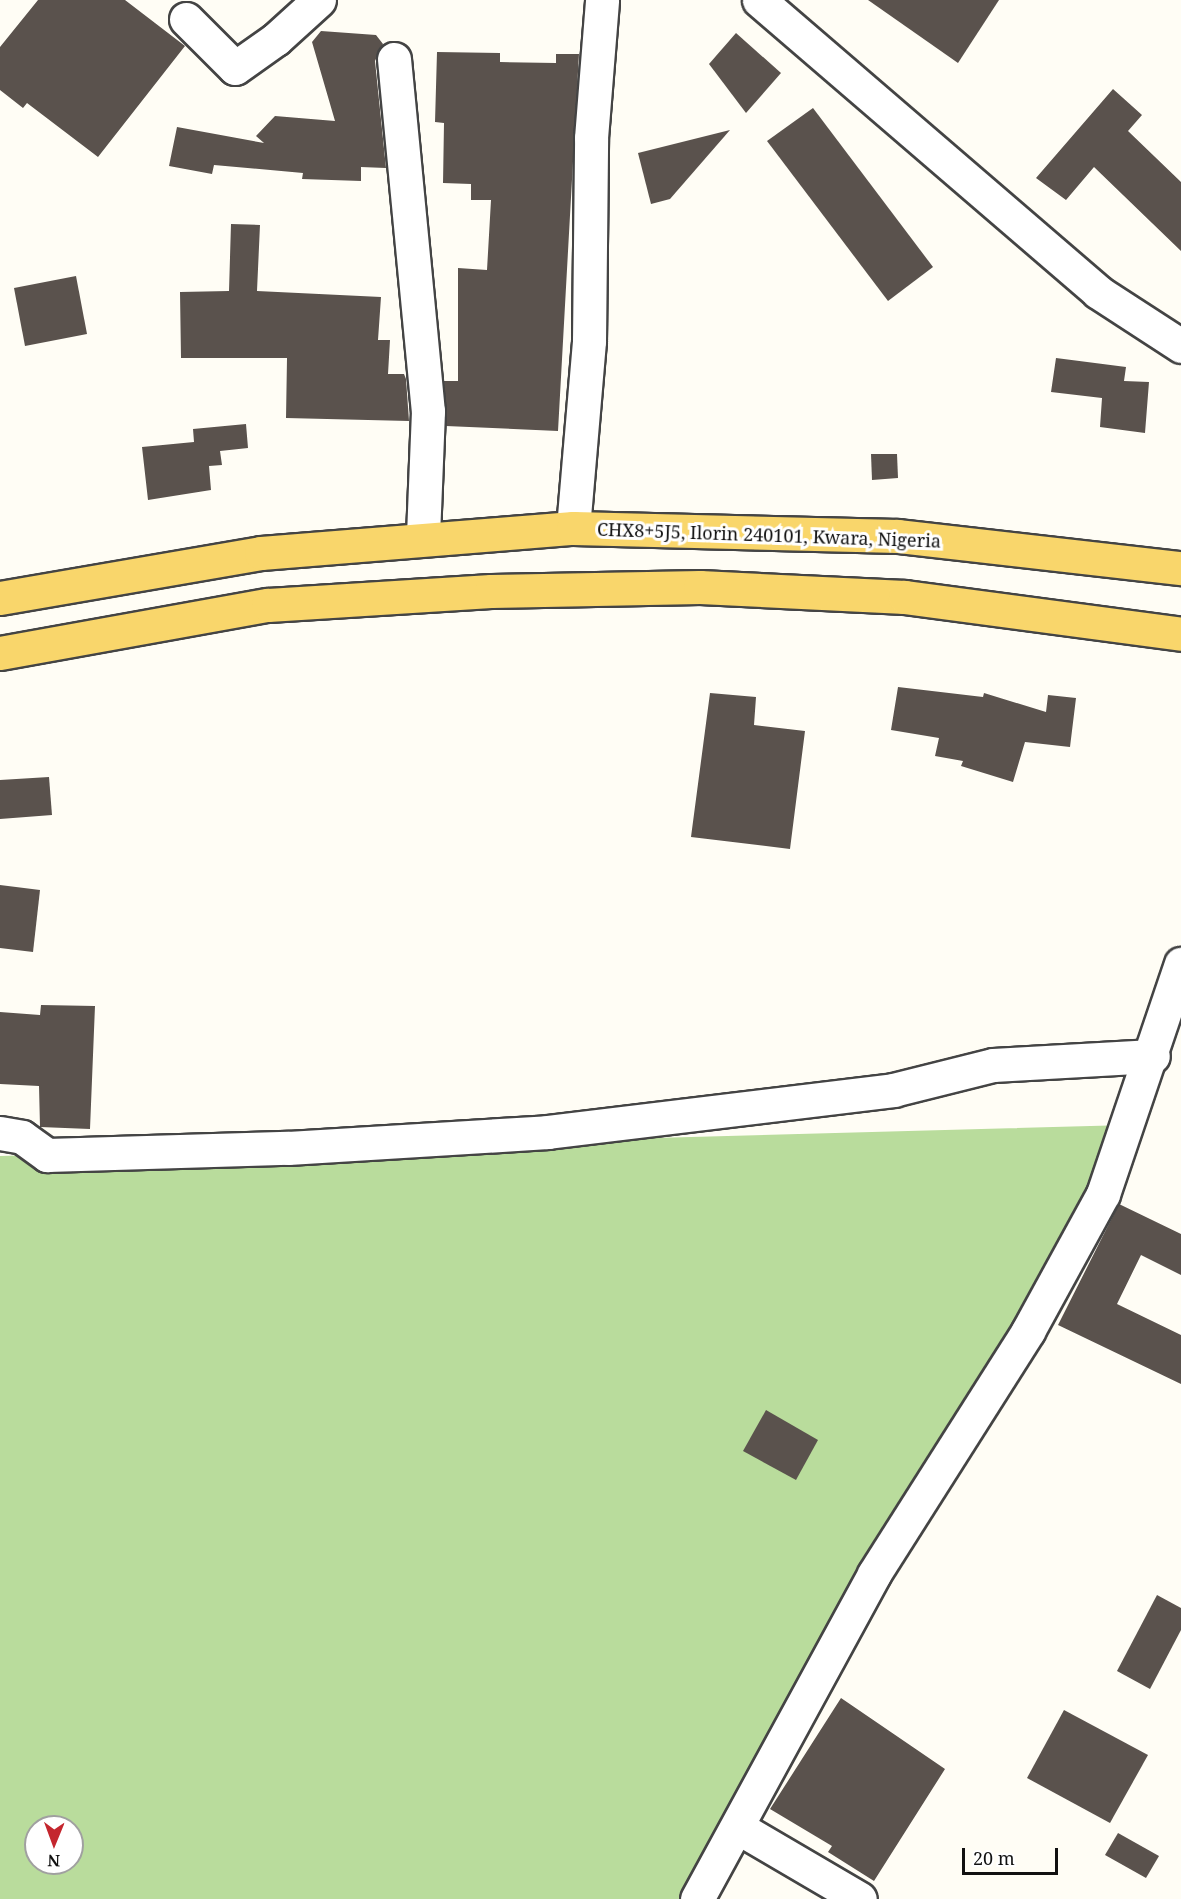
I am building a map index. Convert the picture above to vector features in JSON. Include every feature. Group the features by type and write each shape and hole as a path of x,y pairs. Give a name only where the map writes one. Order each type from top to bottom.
{"main road":[{"name":"CHX8+5J5, Ilorin 240101, Kwara, Nigeria","path":"0,598 261,553 423,536 573,528 898,536 1181,568"},
{"path":"0,653 268,605 514,590 700,587 905,597 1181,634"}],"street":[{"path":"186,19 235,68 319,0"},
{"path":"573,528 589,341 591,138 602,0"},
{"path":"781,6 1098,292 1181,346"},
{"path":"394,59 428,411 423,536"},
{"path":"697,1899 739,1828 874,1574 1028,1331 1103,1194 1153,1056 1181,964"},
{"path":"0,1133 22,1137 46,1155 288,1148 548,1132 892,1090 993,1065 1153,1056"},
{"path":"739,1828 860,1899"}],"green space":[{"path":"1128,1125 692,1899 0,1899 0,1156"}],"building":[{"path":"38,0 125,0 185,46 98,157 27,103 23,108 0,90 0,47"},
{"path":"868,0 999,0 958,63"},
{"path":"321,31 376,35 383,44 375,61 386,168 361,167 361,181 302,179 303,173 214,165 212,174 169,166 177,127 264,143 256,136 275,116 335,121 312,42"},
{"path":"736,33 781,73 746,113 709,64"},
{"path":"437,52 500,53 500,62 556,63 556,54 579,54 558,431 446,426 444,381 458,381 458,268 487,270 491,200 471,200 471,184 443,183 444,123 435,122"},
{"path":"1113,89 1142,115 1128,131 1181,182 1181,251 1094,167 1066,200 1036,178"},
{"path":"813,108 933,267 888,301 767,141"},
{"path":"730,130 670,199 651,204 638,153"},
{"path":"231,224 260,225 257,291 381,297 378,340 390,340 388,374 404,374 406,379 409,421 286,418 287,358 181,358 180,292 229,291"},
{"path":"76,276 87,334 25,346 14,288"},
{"path":"1056,358 1126,367 1124,381 1149,382 1145,433 1100,427 1102,398 1051,392"},
{"path":"246,424 248,448 220,451 222,465 209,466 211,490 148,500 142,447 194,442 193,429"},
{"path":"871,454 897,454 898,478 872,480"},
{"path":"898,687 983,697 984,693 1046,712 1048,695 1076,698 1070,747 1025,742 1013,782 961,766 963,761 935,756 939,738 891,730"},
{"path":"710,693 756,697 754,725 805,731 790,849 691,837"},
{"path":"49,777 52,815 0,819 0,780"},
{"path":"0,885 40,890 33,952 0,948"},
{"path":"41,1005 95,1006 90,1129 40,1127 39,1086 0,1084 0,1012 40,1015"},
{"path":"1119,1204 1181,1234 1181,1275 1141,1255 1117,1304 1181,1335 1181,1384 1058,1325"},
{"path":"766,1410 818,1440 796,1480 743,1451"},
{"path":"1157,1595 1181,1608 1181,1630 1150,1689 1117,1671"},
{"path":"841,1698 945,1769 874,1881 828,1852 832,1846 770,1809"},
{"path":"1064,1710 1148,1755 1110,1823 1027,1778"},
{"path":"1118,1833 1159,1856 1146,1878 1105,1855"}]}
